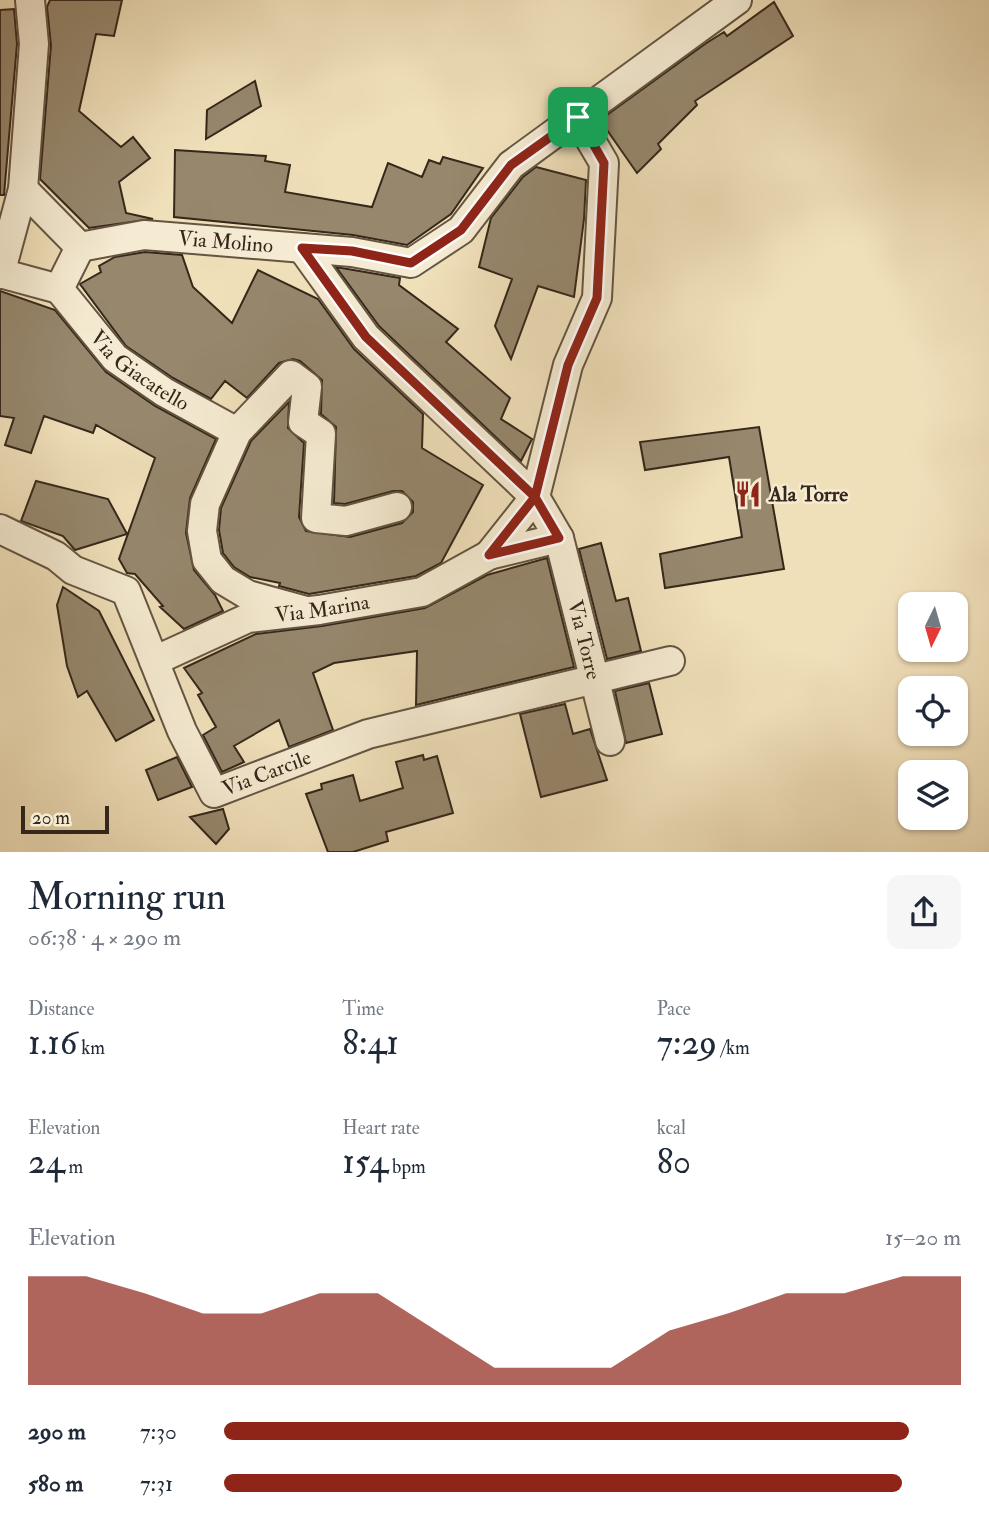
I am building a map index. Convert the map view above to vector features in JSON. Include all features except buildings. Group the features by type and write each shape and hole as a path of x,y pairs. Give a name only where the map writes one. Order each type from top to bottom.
{"street":[{"path":"23,189 80,247 60,289 0,274 23,189 34,44 30,0"},
{"name":"Via Molino","path":"80,247 144,235 352,251 411,263 461,230 511,165 737,0"},
{"path":"489,555 535,497 568,365 597,298 604,163 578,117"},
{"name":"Via Torre","path":"302,248 366,337 535,497 559,538 610,741"},
{"name":"Via Giacatello","path":"60,289 115,358 164,392 237,432"},
{"path":"306,611 248,595 223,580 207,560 202,531 205,503 237,432 291,375 307,387 303,422 321,434 316,518 346,521 397,507"},
{"name":"Via Carcile","path":"0,529 56,556 73,570 126,591 182,731 214,793 368,734 670,661"},
{"path":"489,555 559,538"},
{"name":"Via Marina","path":"154,661 248,618 422,592 489,555"}],"place":[{"name":"Ala Torre","path":"748,494"}],"route":[{"path":"578,117 511,165 461,230 411,263 352,251 302,248 366,337 535,497 559,538 489,555 535,497 568,365 597,298 604,163 578,117"}]}
